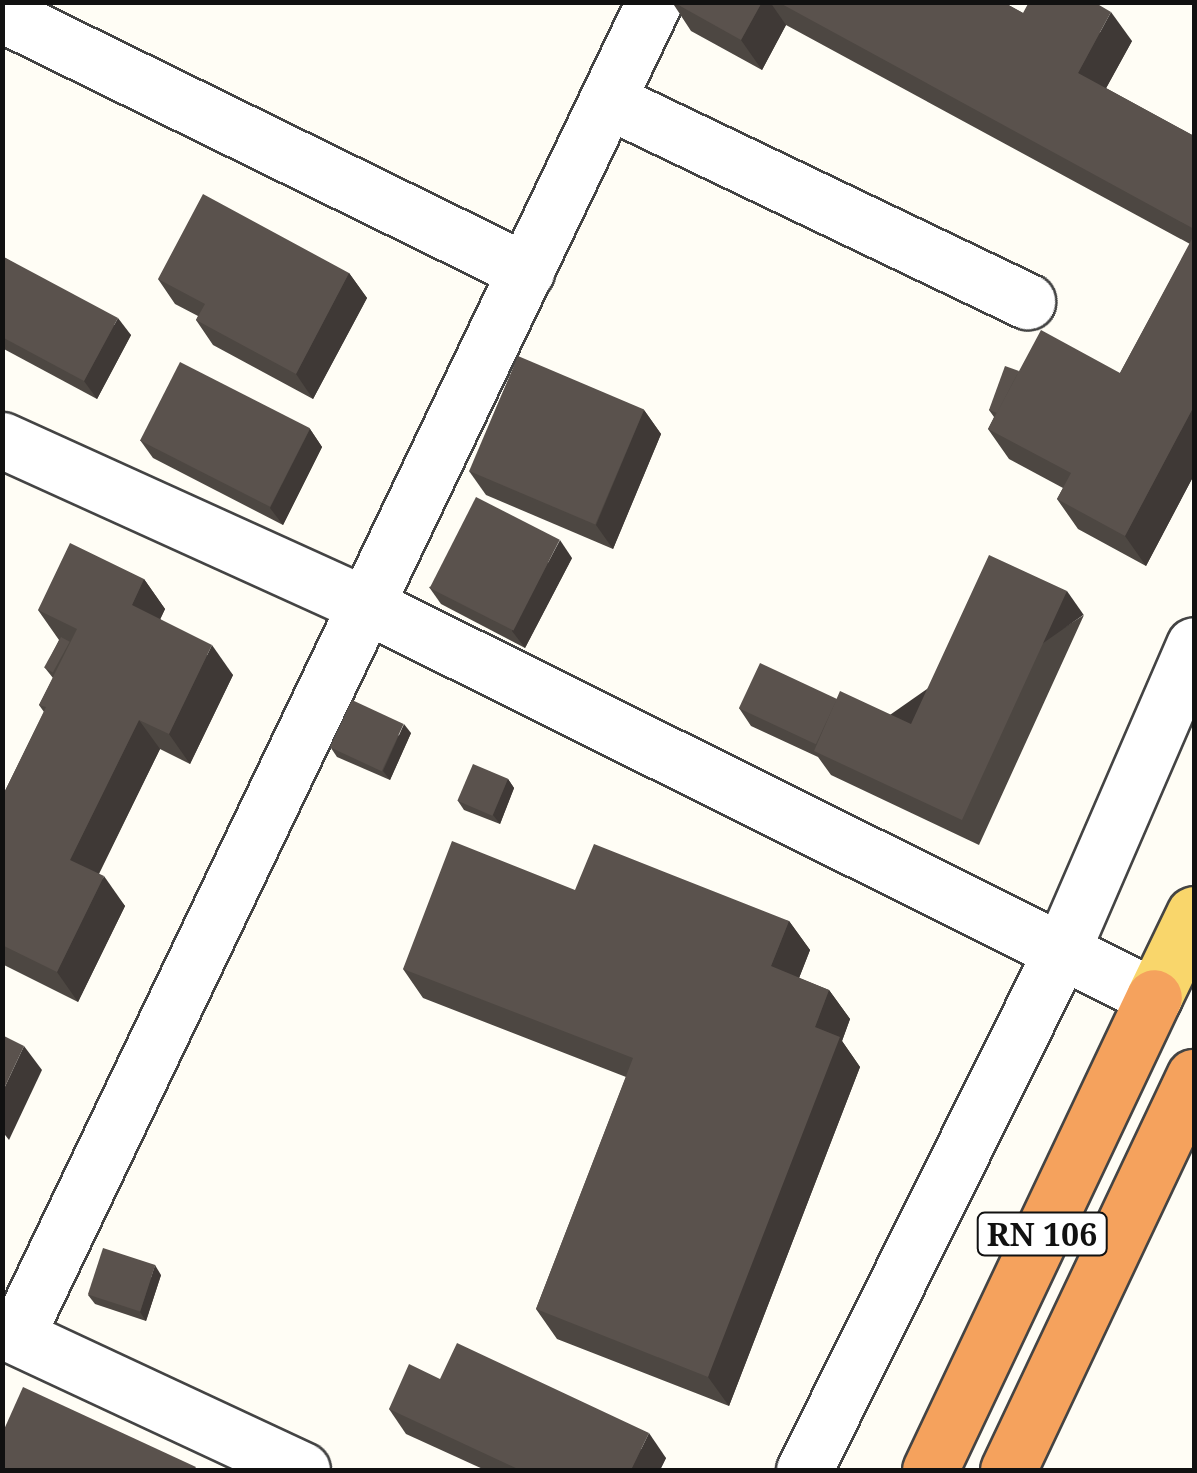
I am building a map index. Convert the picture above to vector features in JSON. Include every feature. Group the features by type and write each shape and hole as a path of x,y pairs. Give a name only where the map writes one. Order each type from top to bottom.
{"highway":[{"name":"RN 106","path":"930,1470 1154,996"},
{"name":"RN 106","path":"1008,1470 1194,1078"}],"main road":[{"name":"RN 106","path":"1154,996 1194,914"}],"street":[{"path":"302,1470 9,1333 366,605 654,2"},
{"path":"2,14 526,270"},
{"path":"607,100 1028,301"},
{"path":"2,440 366,605 1154,996"},
{"path":"804,1470 1062,950 1194,646"}],"building":[{"path":"673,2 762,2 741,40"},
{"path":"778,2 1003,2 1023,13 1029,2 1094,2 1111,12 1078,73 1194,136 1194,229"},
{"path":"203,194 349,273 296,374 196,320 205,304 158,279"},
{"path":"1194,235 1194,406 1125,536 1057,499 1071,473 988,429 1041,330 1120,373"},
{"path":"2,256 118,318 84,381 2,337"},
{"path":"518,356 644,410 595,525 469,471"},
{"path":"180,362 310,428 270,507 140,440"},
{"path":"1005,366 1019,371 997,413 989,410"},
{"path":"476,497 560,540 513,631 430,588"},
{"path":"70,543 144,579 132,605 212,645 169,734 139,720 70,860 104,876 57,972 2,945 2,797 46,707 39,705 77,629 38,610"},
{"path":"989,555 1067,591 962,820 814,751 840,691 911,724"},
{"path":"61,637 70,642 53,672 44,668"},
{"path":"760,663 837,699 816,744 739,708"},
{"path":"352,700 404,724 382,771 330,747"},
{"path":"473,764 508,779 492,816 457,801"},
{"path":"452,841 575,890 594,844 789,921 771,966 829,990 815,1027 840,1037 708,1377 536,1309 633,1058 403,969"},
{"path":"2,1035 24,1046 2,1093"},
{"path":"103,1248 155,1265 140,1312 88,1295"},
{"path":"457,1343 649,1433 631,1470 520,1470 389,1409 409,1364 440,1379"},
{"path":"23,1387 196,1467 2,1470 2,1434"}]}
